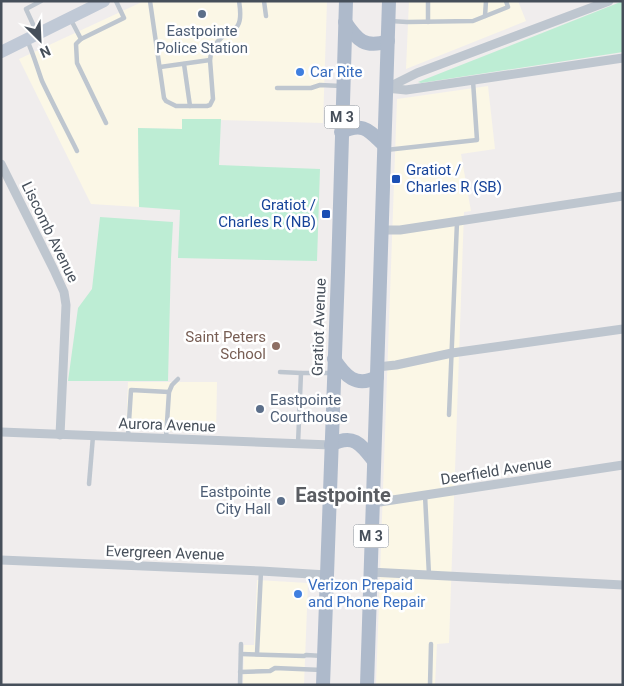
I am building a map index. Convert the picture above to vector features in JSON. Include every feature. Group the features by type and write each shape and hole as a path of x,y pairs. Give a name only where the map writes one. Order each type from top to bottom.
{"main road":[{"path":"1,52 70,18 89,4 104,1"},
{"name":"Gratiot Avenue","path":"323,685 346,1"},
{"name":"M 3","path":"367,685 389,1"},
{"path":"345,22 353,34 364,43 376,44 388,41"},
{"path":"341,132 354,127 360,127 370,132 384,148"},
{"path":"334,366 360,382 365,381 377,372"},
{"path":"331,446 341,440 352,440 361,446 374,461"}],"street":[{"path":"386,88 417,74 609,1"},
{"path":"386,88 406,90 623,58"},
{"name":"Liscomb Avenue","path":"1,164 54,270 65,298 60,434"},
{"path":"381,230 400,230 457,222 623,196"},
{"path":"377,372 396,365 452,353 623,329"},
{"name":"Aurora Avenue","path":"1,432 331,446"},
{"name":"Deerfield Avenue","path":"372,503 623,466"},
{"name":"Evergreen Avenue","path":"1,560 327,575"},
{"path":"370,572 623,584"}],"lane":[{"path":"41,1 26,9 36,66 77,151"},
{"path":"106,123 77,63 76,44 81,39 124,18 116,1"},
{"path":"150,1 164,98 176,106 207,106 212,102 210,54 216,42 238,25 241,10 239,1"},
{"path":"264,1 266,16"},
{"path":"428,1 428,22"},
{"path":"486,1 486,16"},
{"path":"389,21 473,21 508,7 506,1"},
{"path":"70,18 81,39"},
{"path":"160,67 210,60"},
{"path":"184,64 190,106"},
{"path":"384,148 477,140 473,80"},
{"path":"277,88 311,88 320,85 342,86"},
{"path":"449,414 457,222"},
{"path":"280,372 301,373 334,366"},
{"path":"298,444 301,373"},
{"path":"166,438 169,392 172,385 178,379"},
{"path":"128,437 131,390 169,392"},
{"path":"89,484 93,436"},
{"path":"424,495 429,575"},
{"path":"257,654 261,571"},
{"path":"240,685 241,644"},
{"path":"430,685 431,644"},
{"path":"241,654 324,656"},
{"path":"240,672 270,671 275,668 324,670"}],"shaded area":[{"path":"144,1 327,1 323,123 183,119 182,129 138,128 139,207 91,204 19,59"},
{"path":"409,1 518,1 526,21 406,69"},
{"path":"488,86 495,149 461,154 471,211 464,212 449,643 437,644 435,685 376,685 397,99"},
{"path":"128,382 217,382 216,433 126,429"},
{"path":"257,580 308,583 304,685 243,685 244,645 254,645"}],"green space":[{"path":"623,1 623,52 418,82"},
{"path":"182,119 221,119 219,165 320,169 317,261 178,258 180,210 139,207 138,128 182,129"},
{"path":"100,217 173,222 168,381 68,381 78,308 92,289"}],"place":[{"name":"Eastpointe Police Station","path":"202,14"},
{"name":"Car Rite","path":"300,72"},
{"name":"Gratiot / Charles R (SB)","path":"396,179"},
{"name":"Gratiot / Charles R (NB)","path":"326,214"},
{"name":"Saint Peters School","path":"276,346"},
{"name":"Eastpointe Courthouse","path":"260,409"},
{"name":"Eastpointe City Hall","path":"281,501"},
{"name":"Verizon Prepaid and Phone Repair","path":"298,594"}],"district":[{"name":"Eastpointe","path":"343,495"}]}
